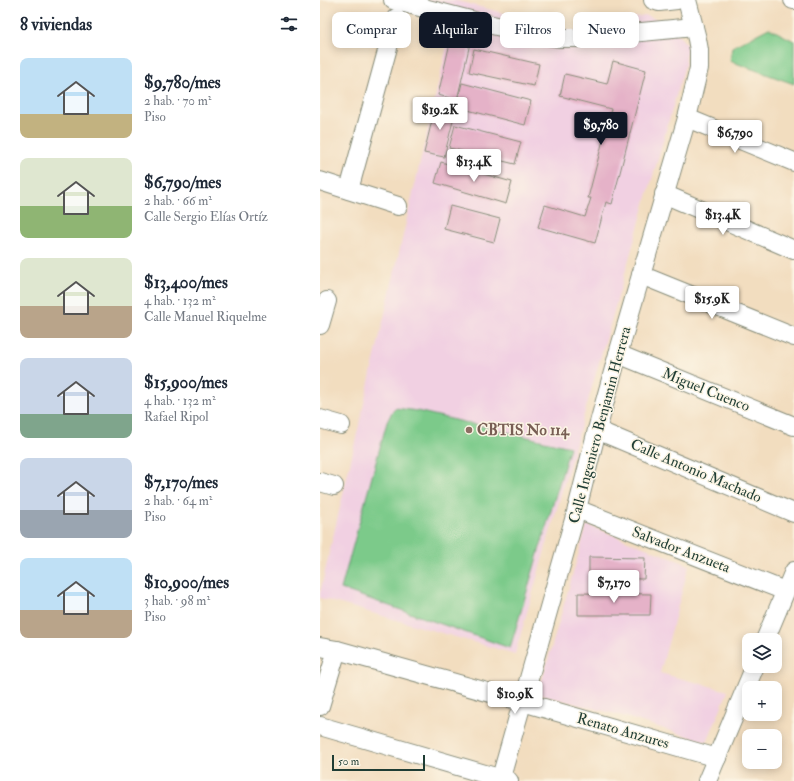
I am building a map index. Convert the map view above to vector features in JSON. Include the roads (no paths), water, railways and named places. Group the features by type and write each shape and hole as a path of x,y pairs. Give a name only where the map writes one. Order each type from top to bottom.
{"street":[{"path":"393,0 474,21 528,33 561,38 579,38 694,27"},
{"path":"657,0 677,0"},
{"name":"Calle Ingeniero Benjamin Herrera","path":"503,780 523,702 578,510 597,430 687,118 699,68 699,50 687,0"},
{"path":"349,190 388,48"},
{"path":"687,118 794,162"},
{"path":"320,181 398,206"},
{"path":"664,194 794,250"},
{"path":"642,276 794,337"},
{"path":"320,325 327,301"},
{"name":"Miguel Cuenco","path":"618,354 794,426"},
{"path":"320,419 341,424"},
{"name":"Calle Antonio Machado","path":"597,430 794,513"},
{"name":"Salvador Anzueta","path":"578,510 785,591"},
{"path":"768,633 794,571"},
{"path":"320,706 329,648"},
{"name":"Renato Anzures","path":"329,648 717,758"},
{"path":"707,781 752,673"},
{"path":"320,726 503,780"}],"place":[{"name":"CBTIS No 114","path":"469,430"}]}
